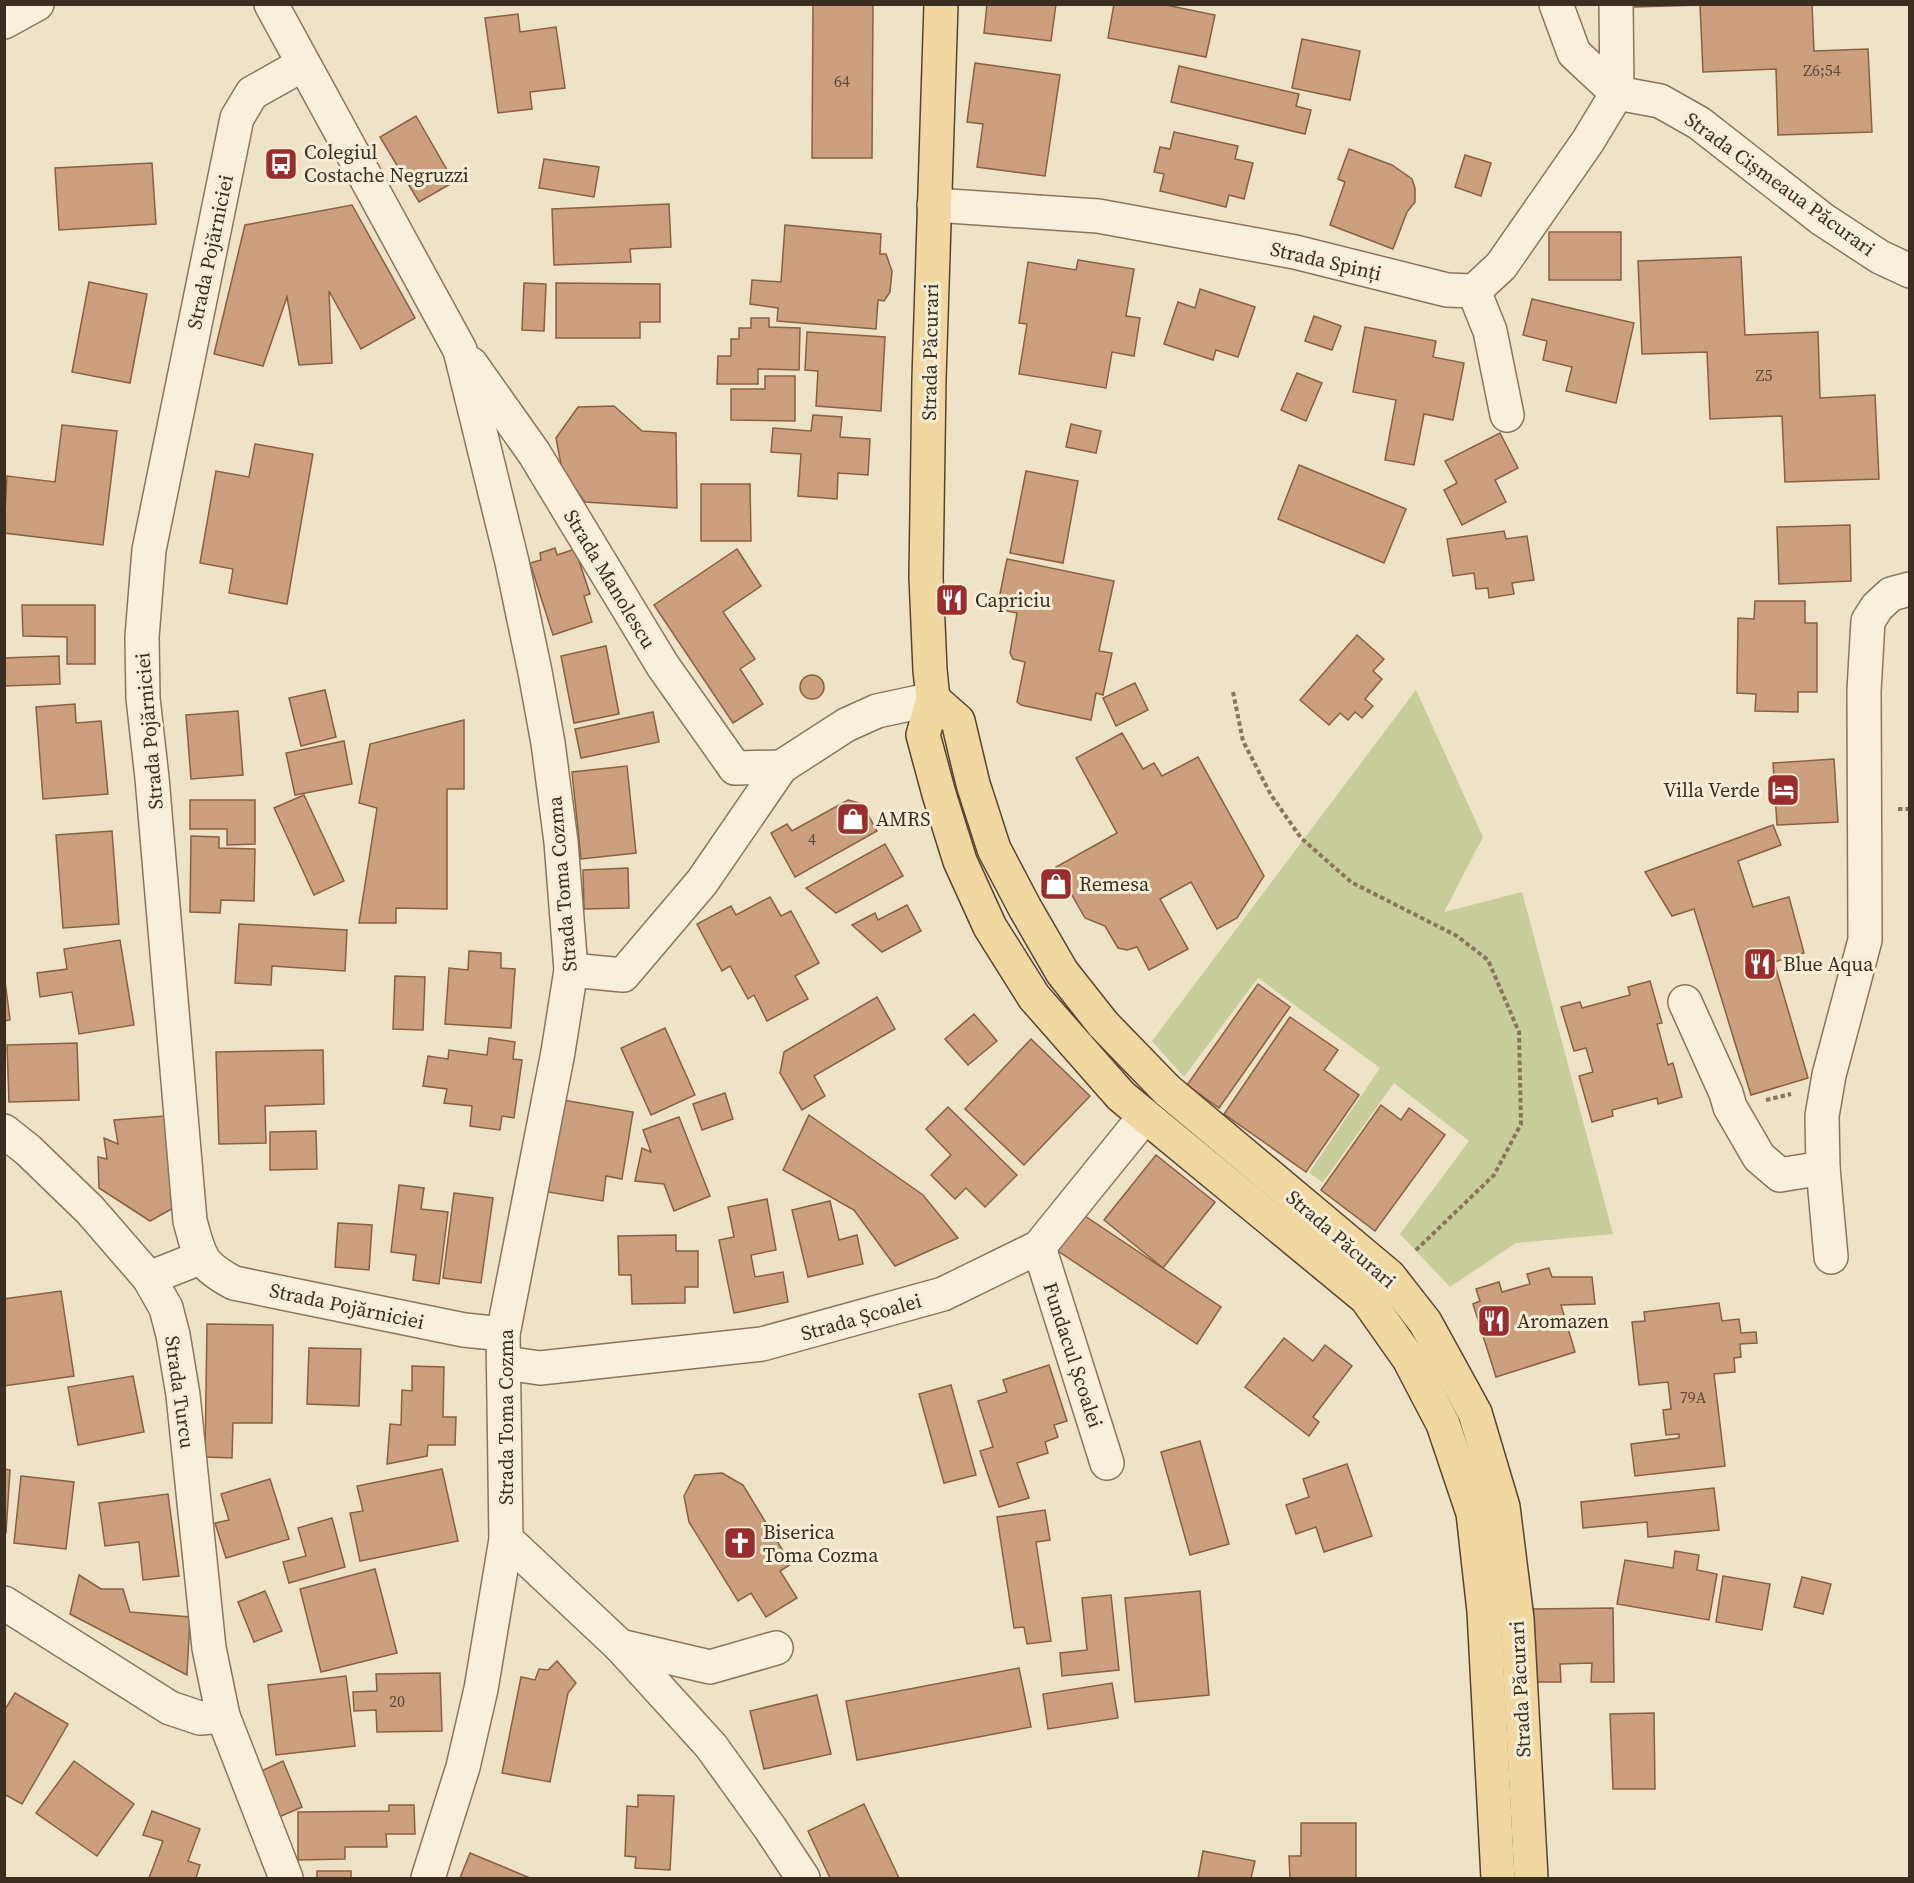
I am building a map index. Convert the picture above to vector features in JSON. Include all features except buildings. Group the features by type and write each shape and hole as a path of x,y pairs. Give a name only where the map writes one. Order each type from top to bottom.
{"main road":[{"name":"Strada Păcurari","path":"941,4 926,577 933,699 923,735 960,861 990,927 1034,998 1121,1096 1366,1298 1409,1359 1443,1424 1473,1513 1484,1611 1498,1878"},
{"name":"Strada Păcurari","path":"933,699 958,721 973,784 994,849 1024,908 1062,972 1103,1024 1167,1090 1389,1276 1425,1322 1475,1413 1503,1507 1517,1619 1531,1878"}],"street":[{"path":"4,22 37,4"},
{"name":"Strada Toma Cozma","path":"271,4 302,65 460,350 512,562 548,743 561,842 571,970 504,1349 506,1539 481,1689 463,1767 428,1878"},
{"path":"1556,4 1574,53 1617,93"},
{"path":"1508,415 1490,331 1474,291 1501,266 1588,141 1617,93 1616,4"},
{"name":"Strada Pojărniciei","path":"302,65 252,93 237,118 149,550 142,637 142,698 152,778 190,1221 200,1258 215,1273 234,1282 464,1330 504,1349"},
{"name":"Strada Cișmeaua Păcurari","path":"1617,93 1660,101 1699,123 1822,219 1880,257 1910,271"},
{"name":"Strada Spinți","path":"934,206 1098,216 1295,252 1447,290 1474,291"},
{"name":"Strada Manolescu","path":"460,350 534,453 663,666 735,768 781,767"},
{"path":"1831,1257 1823,1168 1822,1116 1827,1087 1865,940 1864,691 1869,621 1877,608 1891,594 1910,589"},
{"path":"571,970 623,975 702,882 781,767 811,746 877,711 933,699"},
{"path":"1685,1002 1726,1093 1730,1107 1759,1157 1780,1175 1823,1168"},
{"name":"Strada Școalei","path":"504,1349 540,1368 762,1344 943,1294 1039,1247 1145,1116"},
{"name":"Strada Turcu","path":"4,1131 28,1150 90,1210 149,1278 166,1308 183,1395 209,1648 223,1716 286,1878"},
{"name":"Fundacul Școalei","path":"1039,1247 1107,1463"},
{"path":"149,1278 200,1258"},
{"path":"506,1539 620,1646 711,1746 770,1828 802,1878"},
{"path":"4,1603 170,1708 200,1718 223,1716"},
{"path":"620,1646 710,1666 776,1648"}],"path":[{"path":"1233,692 1243,741 1271,795 1301,838 1350,882 1457,936 1488,960 1519,1032 1521,1124 1494,1175 1389,1276"},
{"path":"1730,1107 1827,1087"}],"green space":[{"path":"1416,690 1483,837 1444,912 1522,892 1613,1234 1516,1243 1450,1287 1400,1234 1469,1141 1394,1083 1323,1182 1309,1173 1380,1068 1258,978 1184,1077 1152,1041"}],"place":[{"name":"Colegiul Costache Negruzzi","path":"281,164"},
{"name":"Capriciu","path":"952,600"},
{"name":"Villa Verde","path":"1783,790"},
{"name":"AMRS","path":"853,819"},
{"name":"Remesa","path":"1056,884"},
{"name":"Blue Aqua","path":"1760,964"},
{"name":"Aromazen","path":"1494,1321"},
{"name":"Biserica Toma Cozma","path":"740,1543"}]}
